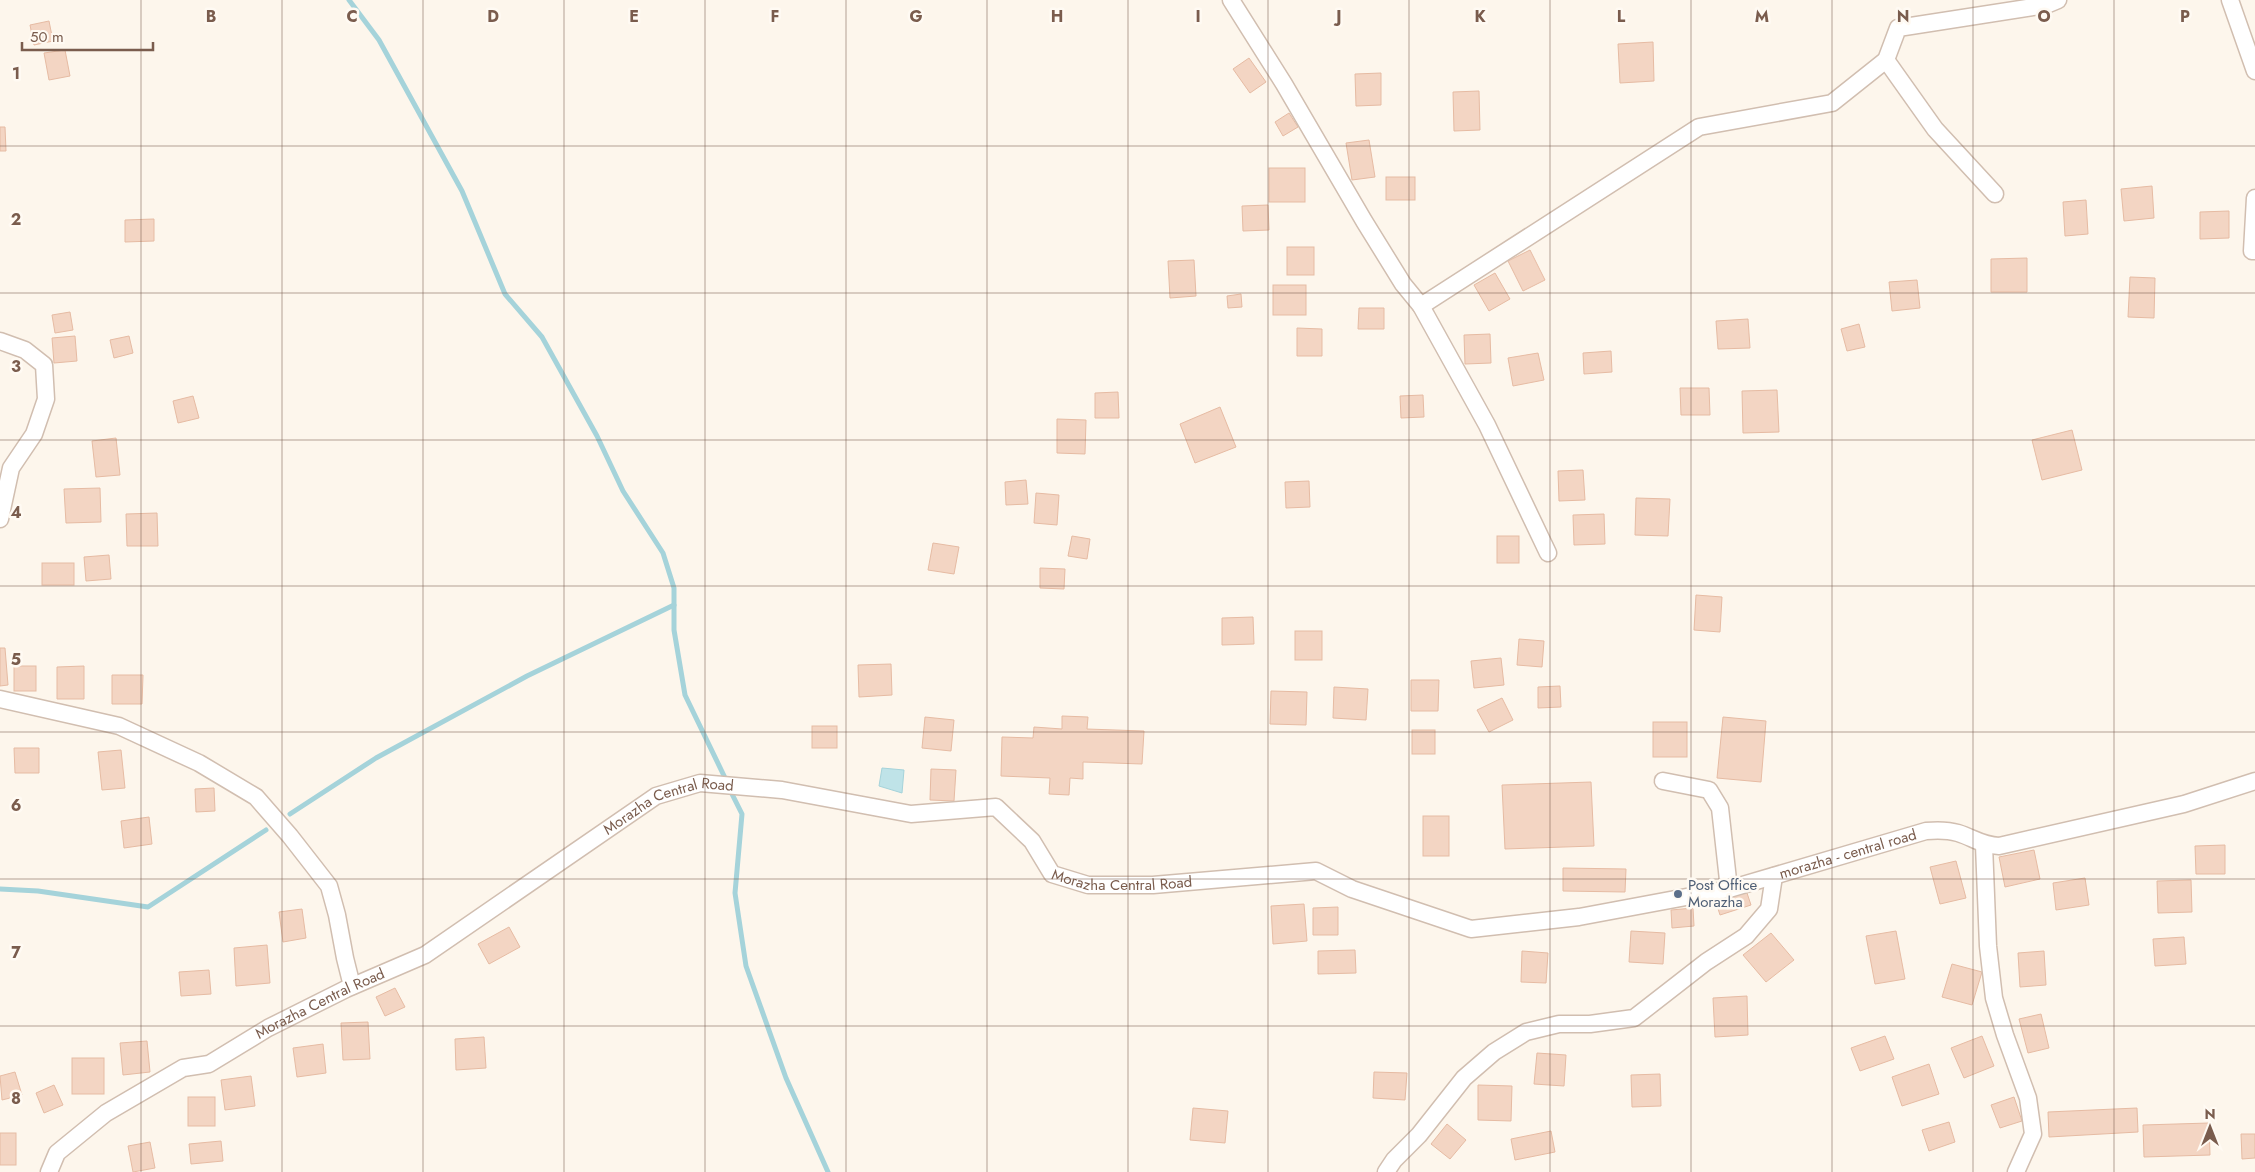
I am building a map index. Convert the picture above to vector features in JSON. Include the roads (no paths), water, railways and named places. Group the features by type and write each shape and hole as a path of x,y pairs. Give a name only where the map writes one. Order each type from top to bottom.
{"street":[{"path":"1230,0 1284,84 1403,284 1421,306 1486,425 1548,553"},
{"path":"1421,306 1699,127 1832,103 1886,60 1898,28 2046,5 2058,0"},
{"path":"2230,0 2255,71"},
{"path":"1886,60 1935,129 1995,194"},
{"path":"2255,198 2252,251 2255,251"},
{"path":"0,342 25,350 44,365 46,399 34,434 12,468 0,519"},
{"path":"0,699 120,726 199,763 256,797 290,836 329,886 352,986"},
{"path":"1663,781 1709,790 1720,808 1730,889"},
{"name":"morazha - central road","path":"1352,889 1471,929 1579,916 1730,889 1926,831 1942,830 1957,833 1984,845 1999,846 2184,804 2255,781"},
{"name":"Morazha Central Road","path":"50,1172 57,1152 106,1113 183,1068 209,1064 268,1028 352,986 425,955 656,796 700,783 782,790 911,814 996,807 1032,841 1052,874 1088,885 1153,885 1316,872 1352,889"},
{"path":"1984,845 1988,946 1994,998 2028,1098 2032,1134 2016,1172"},
{"path":"1386,1172 1394,1160 1419,1135 1464,1078 1494,1052 1526,1032 1559,1024 1590,1024 1634,1018 1706,962 1746,936 1769,909 1774,876"}],"water":[{"path":"882,768 904,770 902,793 879,786"}],"waterway":[{"path":"349,0 379,40 462,191 505,294 542,337 597,436 623,491 663,553 674,588 674,630 685,695 727,782"},
{"path":"290,814 376,758 527,676 674,605"},
{"path":"730,790 742,814 735,893 746,966 786,1078 828,1172"},
{"path":"0,889 38,891 148,907 266,830"}],"place":[{"name":"Post Office Morazha","path":"1678,894"}]}
